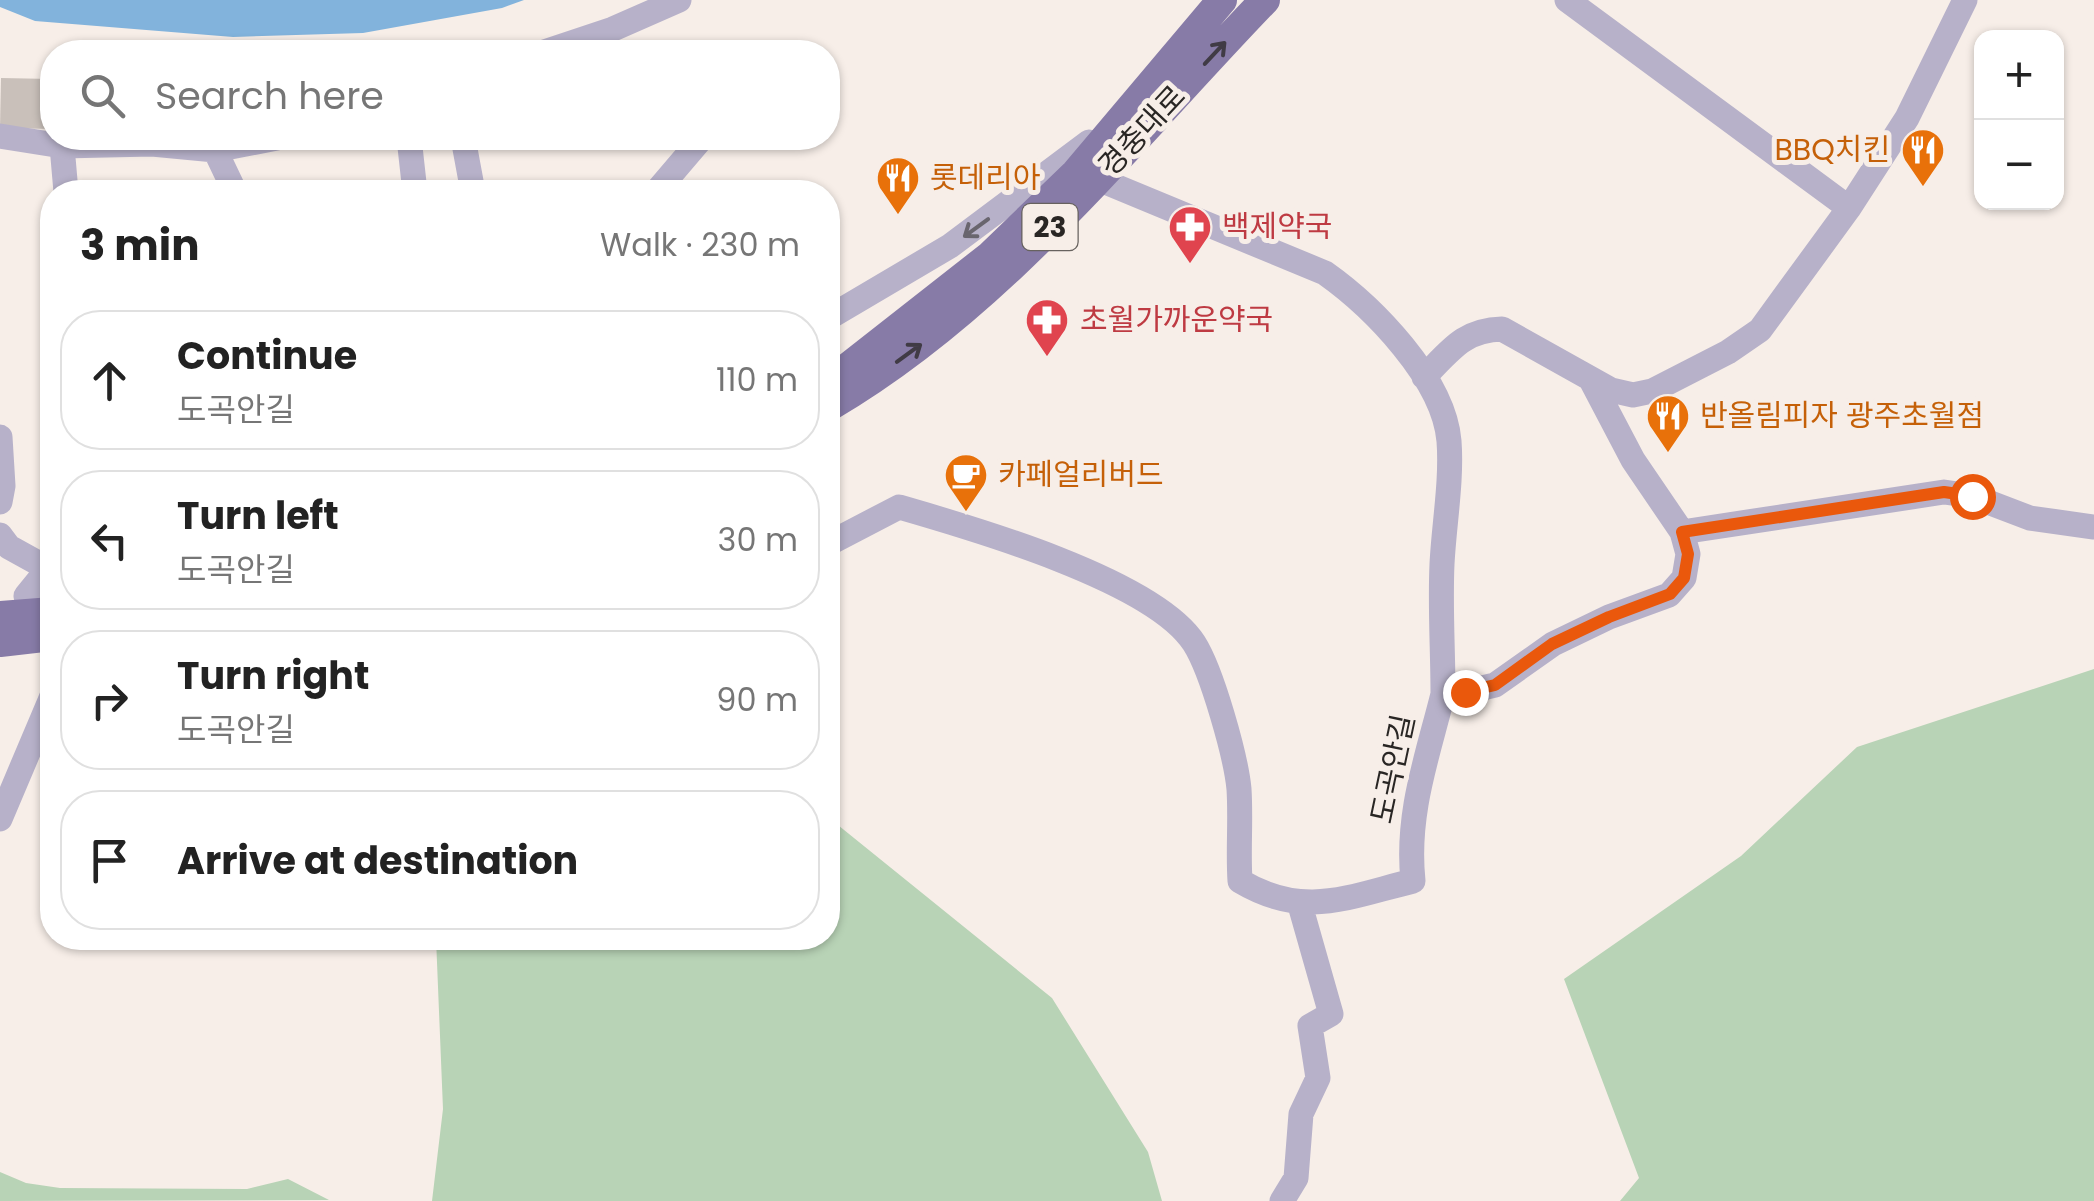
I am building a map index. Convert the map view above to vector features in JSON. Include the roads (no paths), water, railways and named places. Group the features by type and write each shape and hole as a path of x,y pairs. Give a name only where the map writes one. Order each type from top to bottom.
{"main road":[{"name":"경충대로","path":"840,374 990,256 1076,172 1222,0"},
{"name":"경충대로","path":"840,399 913,352 1005,271 1098,179 1266,0"},
{"path":"0,616 40,613"},
{"path":"0,642 40,637"}],"street":[{"path":"580,40 679,0"},
{"path":"1567,0 1850,208"},
{"path":"1424,377 1467,335 1502,330 1611,390 1632,395 1652,391 1728,352 1760,330 1850,208 1906,118 1965,0"},
{"path":"840,311 950,246 1067,161 1135,102"},
{"path":"4,144 40,145"},
{"path":"62,150 65,180"},
{"path":"215,150 229,180"},
{"path":"409,150 413,180"},
{"path":"465,150 471,180"},
{"path":"666,180 692,150"},
{"path":"1098,179 1325,273 1355,294 1382,322 1424,377 1449,439 1442,570 1443,694"},
{"path":"1592,380 1633,460 1682,532 1944,492 1972,496 2030,518 2094,527"},
{"path":"0,436 0,502"},
{"name":"도곡안길","path":"840,538 900,507 999,536 1132,593 1170,616 1194,643 1213,683 1238,788 1240,881 1260,893 1300,904 1336,900 1413,881 1410,843 1416,801 1443,694 1495,685 1552,644 1670,594 1684,578 1688,554 1682,532"},
{"path":"3,543 40,561"},
{"path":"26,596 40,578"},
{"path":"0,818 40,724"},
{"path":"1282,1201 1296,1178 1301,1114 1318,1078 1310,1026 1331,1014 1300,904"}],"water":[{"path":"0,0 524,0 502,8 363,33 233,37 35,21 0,7"}],"place":[{"name":"BBQ치킨","path":"1923,188"},
{"name":"롯데리아","path":"898,216"},
{"name":"백제약국","path":"1190,265"},
{"name":"초월가까운약국","path":"1047,358"},
{"name":"반올림피자 광주초월점","path":"1668,454"},
{"name":"카페얼리버드","path":"966,513"}]}
